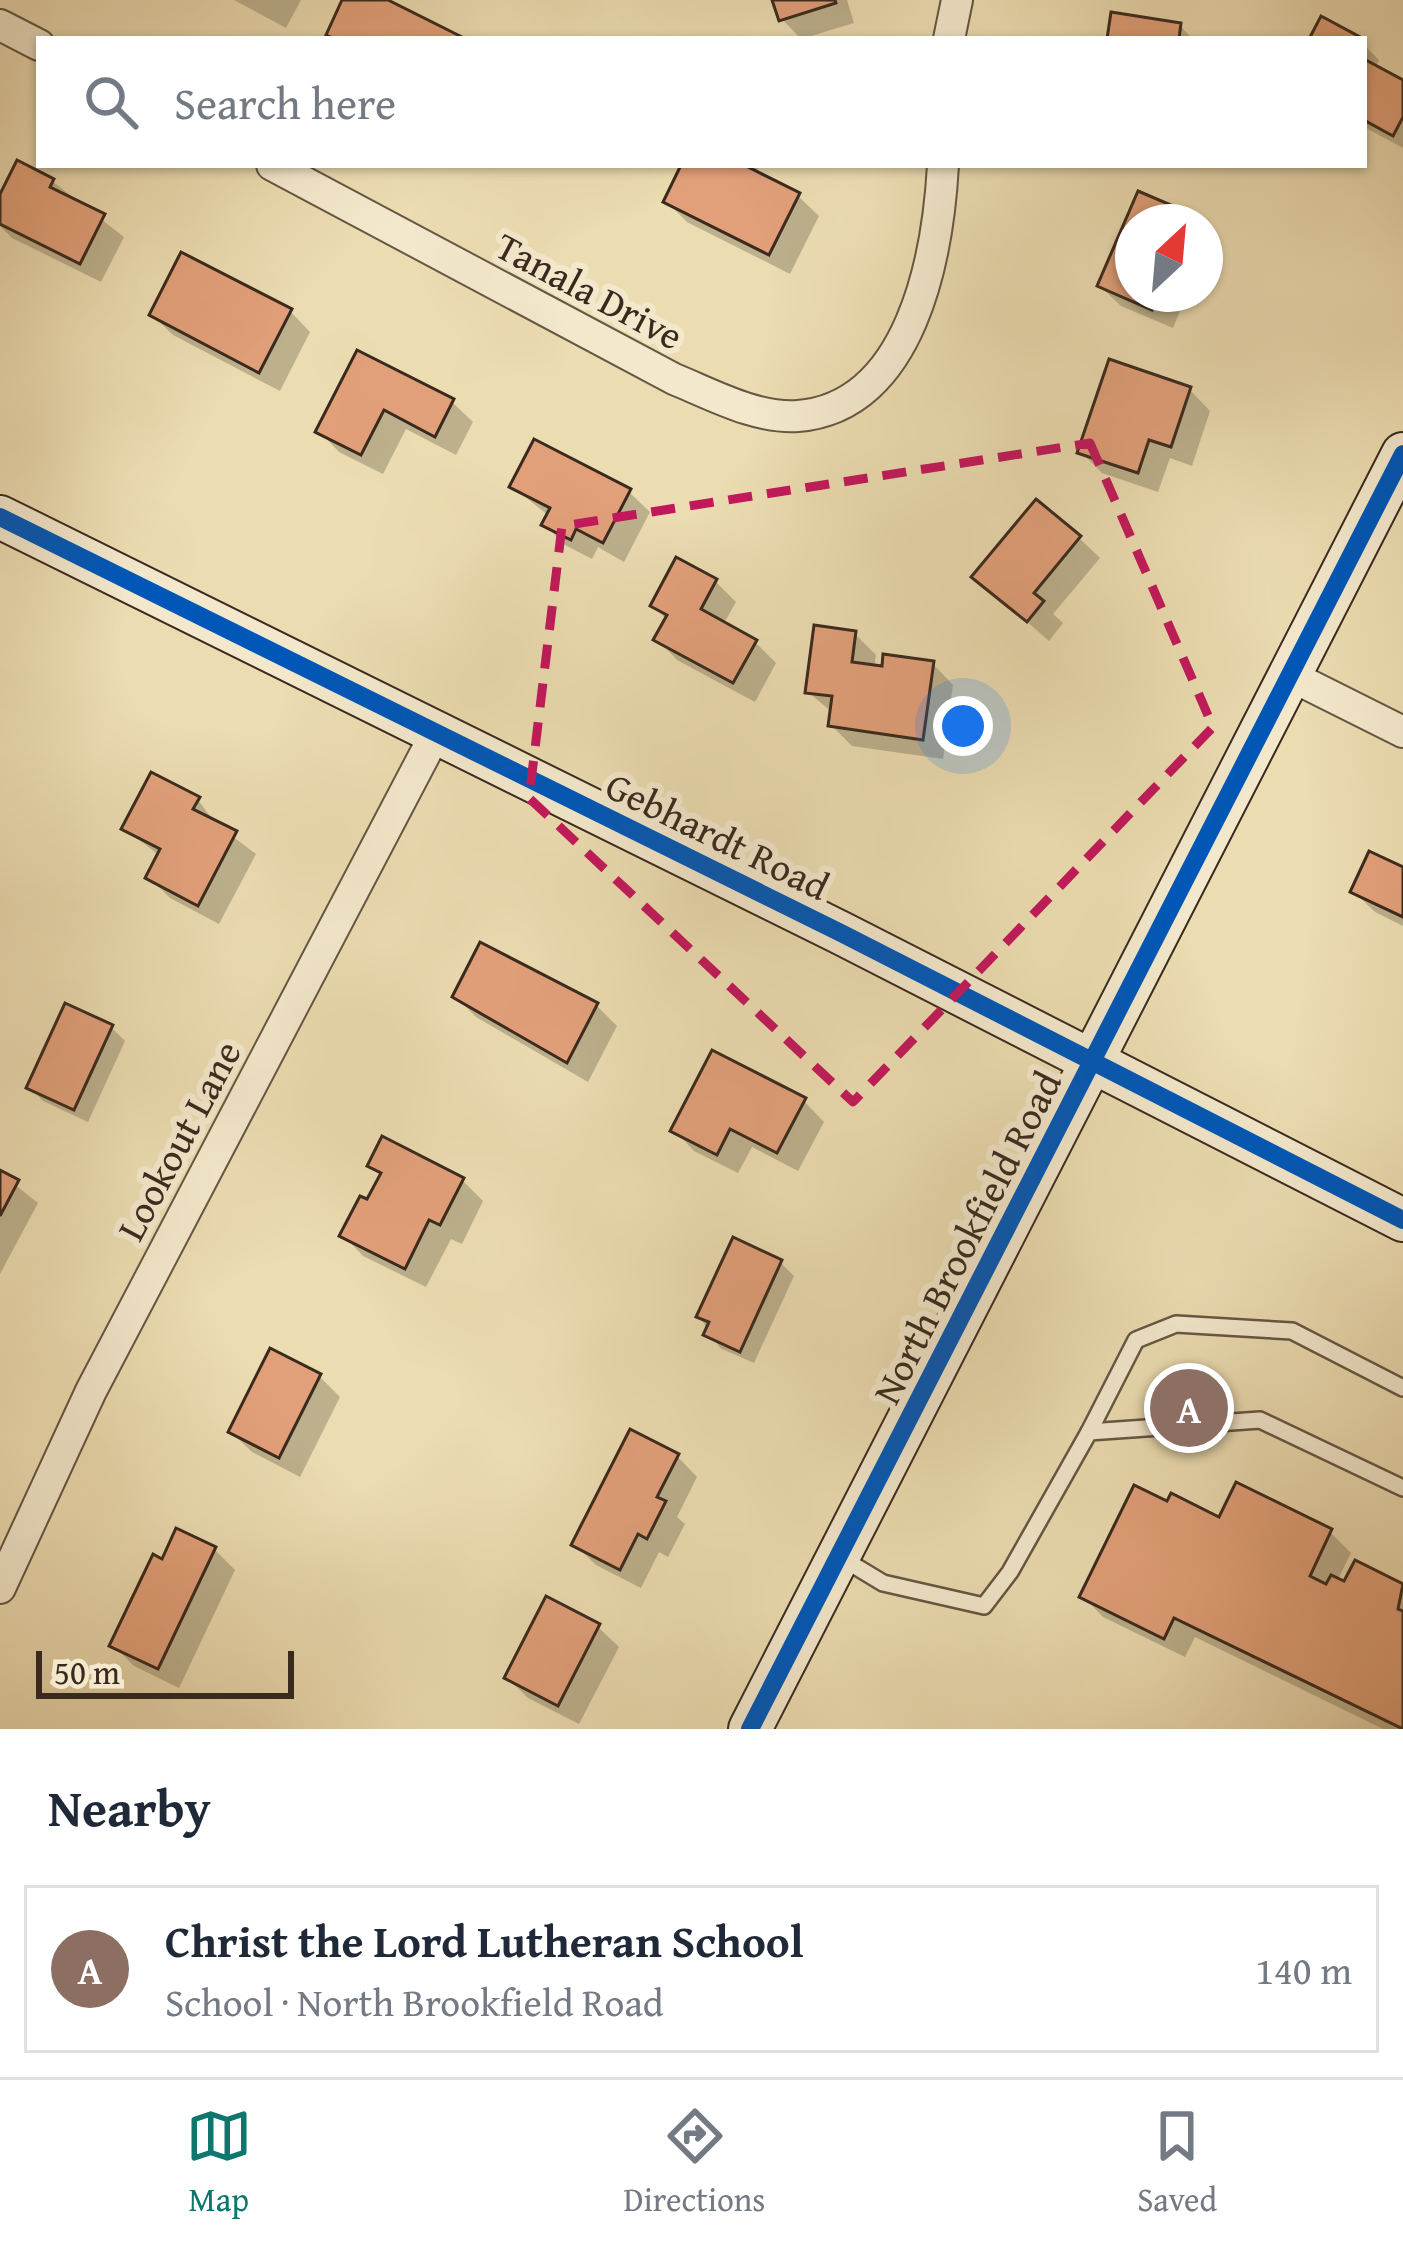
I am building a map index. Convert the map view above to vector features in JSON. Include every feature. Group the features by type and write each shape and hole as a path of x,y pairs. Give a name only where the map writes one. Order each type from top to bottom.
{"street":[{"path":"951,36 957,0"},
{"path":"0,26 36,44"},
{"name":"Tanala Drive","path":"278,168 674,379 731,403 794,416 829,410 878,374 901,341 921,296 934,249 943,168"},
{"name":"North Brookfield Road","path":"750,1729 1403,454"},
{"name":"Gebhardt Road","path":"0,517 1403,1220"},
{"path":"1288,675 1403,732"},
{"name":"Lookout Lane","path":"0,1588 91,1391 436,733"}],"lane":[{"path":"840,1557 883,1583 984,1606 1010,1572 1136,1340 1176,1324 1292,1330 1403,1388"},
{"path":"1089,1432 1260,1420 1403,1488"}],"highlighted area":[{"path":"1090,443 1213,727 853,1102 529,798 562,526"}],"building":[{"path":"342,0 388,0 460,36 328,36"},
{"path":"772,0 835,0 836,3 779,21"},
{"path":"1111,12 1181,23 1179,36 1107,36"},
{"path":"1321,16 1358,36 1311,36"},
{"path":"1367,61 1403,80 1403,117 1393,136 1367,122"},
{"path":"17,160 54,179 50,187 105,214 80,264 0,224 0,194"},
{"path":"680,168 750,168 800,193 769,255 663,202"},
{"path":"1138,191 1169,204 1132,204"},
{"path":"1115,244 1115,294 1097,286"},
{"path":"181,252 292,309 259,373 149,315"},
{"path":"357,350 454,399 435,437 384,410 361,455 315,432"},
{"path":"1109,359 1191,387 1171,447 1149,440 1138,473 1077,453"},
{"path":"534,439 631,489 603,543 576,529 571,540 541,525 550,508 509,487"},
{"path":"1036,499 1081,536 1034,593 1044,601 1027,622 971,577"},
{"path":"676,557 717,579 701,609 757,640 733,683 653,640 667,615 650,606"},
{"path":"814,625 856,631 852,662 882,666 883,654 934,661 923,740 828,726 832,696 805,693"},
{"path":"151,772 200,797 193,809 237,831 198,906 145,878 160,849 121,829"},
{"path":"1369,851 1403,867 1403,917 1350,892"},
{"path":"480,942 598,1003 567,1063 452,997"},
{"path":"65,1003 113,1025 74,1110 26,1088"},
{"path":"712,1050 806,1098 777,1153 730,1129 717,1155 670,1131"},
{"path":"382,1136 464,1178 440,1225 429,1220 405,1269 339,1236 360,1196 367,1199 381,1173 367,1166"},
{"path":"0,1170 19,1180 0,1216"},
{"path":"733,1237 782,1260 740,1352 703,1335 709,1322 696,1317"},
{"path":"270,1348 321,1374 279,1458 228,1432"},
{"path":"630,1429 679,1454 657,1497 666,1501 647,1539 638,1534 620,1570 571,1545"},
{"path":"1236,1482 1332,1529 1310,1576 1326,1584 1331,1575 1344,1581 1355,1560 1403,1584 1398,1609 1403,1611 1403,1729 1174,1618 1164,1639 1079,1597 1134,1485 1167,1501 1171,1493 1219,1517"},
{"path":"176,1528 216,1547 158,1669 109,1646 153,1554 162,1559"},
{"path":"546,1596 600,1624 558,1706 504,1678"}],"cycle path":[{"path":"750,1729 1403,454"},
{"path":"0,517 841,933 1403,1220"}],"place":[{"name":"Christ the Lord Lutheran School","path":"1189,1408"}]}
